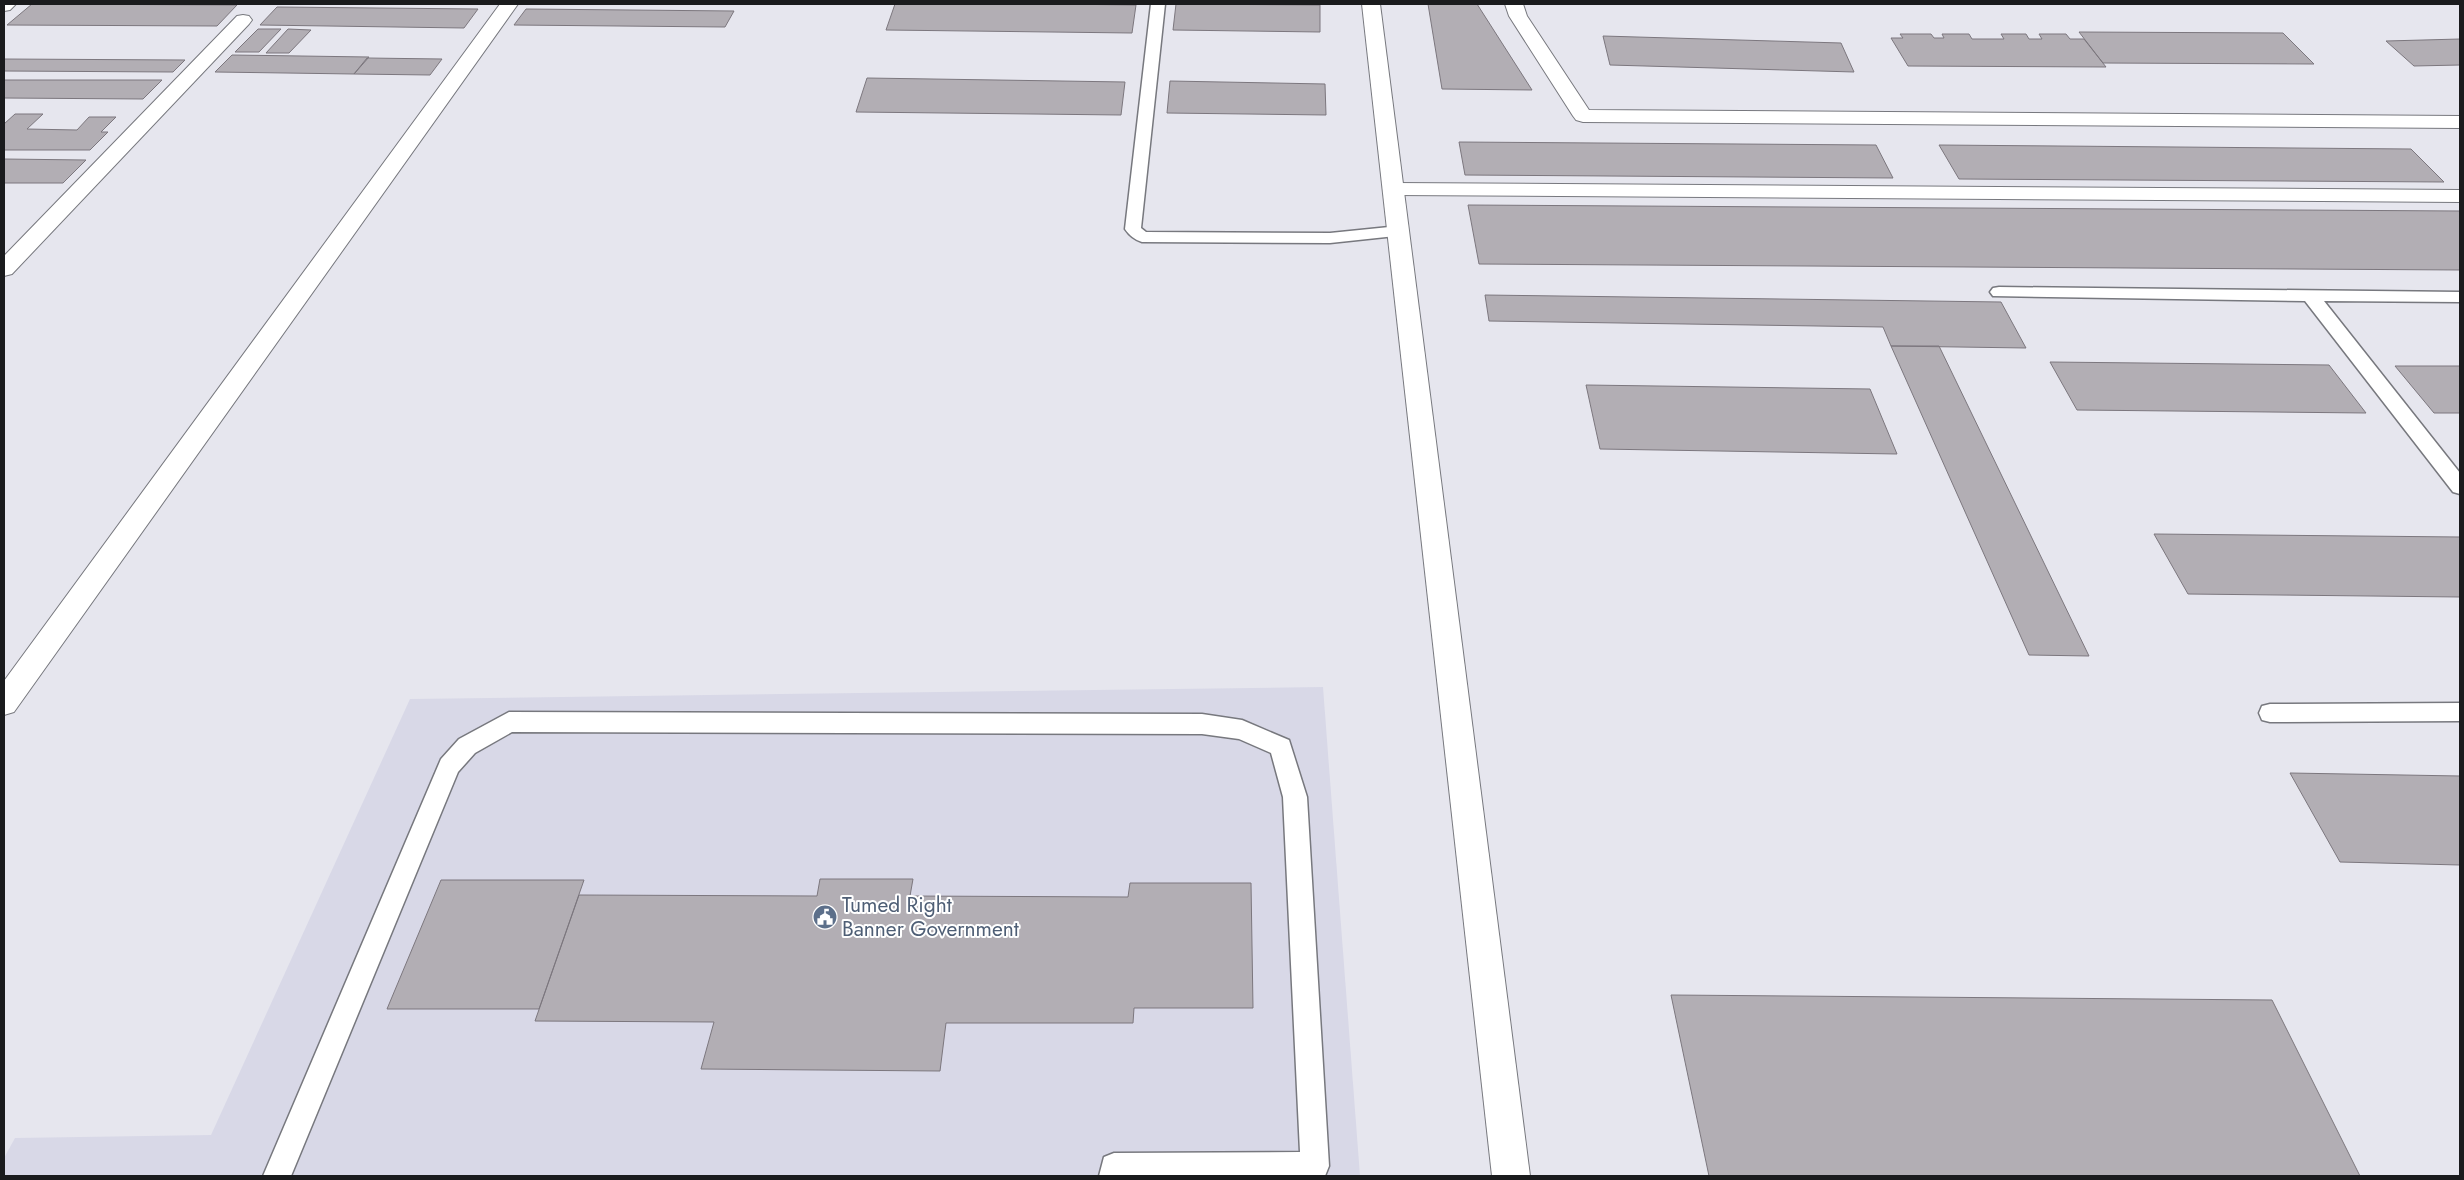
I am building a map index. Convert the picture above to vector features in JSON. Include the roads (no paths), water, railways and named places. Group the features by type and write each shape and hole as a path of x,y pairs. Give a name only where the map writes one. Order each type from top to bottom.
{"street":[{"path":"4,703 509,4"},
{"path":"1372,4 1511,1176"},
{"path":"1514,4 1518,16 1583,116 2460,122"},
{"path":"4,269 244,20"},
{"path":"1394,189 2460,196"}],"lane":[{"path":"1158,4 1134,229 1142,237 1330,238 1399,232"},
{"path":"1999,292 2460,296"},
{"path":"2310,295 2460,487"},
{"path":"2270,713 2460,712"},
{"path":"277,1176 449,766 467,746 509,722 1202,724 1242,730 1281,747 1295,797 1315,1166 1114,1168 1113,1176"}],"place":[{"name":"Tumed Right Banner Government","path":"825,917"}]}
